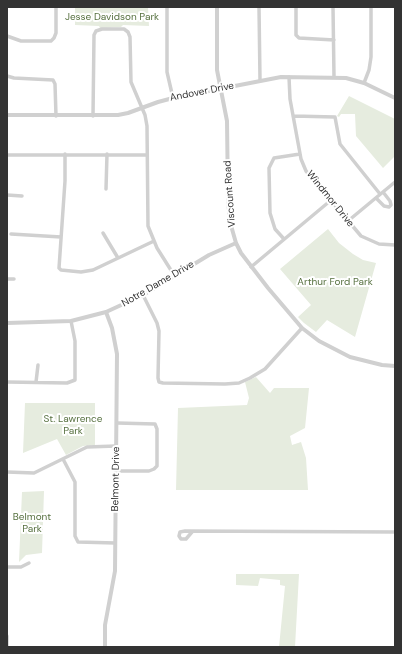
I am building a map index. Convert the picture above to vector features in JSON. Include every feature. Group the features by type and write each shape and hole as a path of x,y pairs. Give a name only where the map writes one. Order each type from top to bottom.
{"street":[{"path":"7,36 21,41 51,41 56,33 56,7"},
{"path":"167,7 167,72 173,98"},
{"name":"Viscount Road","path":"217,7 217,70 226,120 230,222 236,243 251,267 302,328 319,341 350,357 382,365 395,366"},
{"path":"259,7 260,80"},
{"path":"296,7 296,35 299,38 334,40"},
{"path":"333,7 334,77"},
{"path":"364,83 369,70 371,57 371,7"},
{"path":"93,116 94,35 96,31 102,29 124,29 128,32 130,37 131,82 147,126 148,226 154,241 174,275"},
{"path":"7,76 14,78 53,80 55,84 56,116"},
{"name":"Andover Drive","path":"7,115 93,116 128,113 173,98 260,80 289,77 346,78 364,83 395,98"},
{"name":"Windmor Drive","path":"289,77 290,99 293,116 300,154 306,171 361,236 369,240 395,245"},
{"path":"293,116 335,116 340,144 381,193 390,201 391,205 389,207 384,206 376,198"},
{"path":"65,154 65,181 59,268 61,270 81,272 93,270 154,241"},
{"path":"106,189 107,154"},
{"path":"284,240 275,229 270,213 269,168 274,158 300,154"},
{"path":"7,155 147,155"},
{"path":"348,221 395,182"},
{"path":"7,195 22,196"},
{"path":"251,267 330,201"},
{"path":"103,233 118,258"},
{"path":"11,234 61,237"},
{"name":"Notre Dame Drive","path":"7,323 71,320 106,312 143,295 209,255 236,243"},
{"path":"7,279 14,279"},
{"path":"143,295 157,323 159,331 158,378 159,382 163,383 239,383 264,369 302,328"},
{"name":"Belmont Drive","path":"105,647 105,624 114,582 116,470 116,344 106,312"},
{"path":"7,382 67,382 75,380 76,355 71,320"},
{"path":"36,382 38,365"},
{"path":"116,423 155,424 157,466 154,469 116,470"},
{"path":"7,472 34,473 87,447 116,446"},
{"path":"63,459 75,482 75,536 78,542 115,543"},
{"path":"192,532 395,532"},
{"path":"7,567 21,567 29,564"},
{"path":"7,636 7,647"}],"green space":[{"name":"Jesse Davidson Park","path":"75,7 148,7 149,26 123,25 121,27 100,28 99,26 75,25"},
{"path":"349,96 395,119 395,156 383,168 356,136 355,114 341,114 339,117 337,116"},
{"name":"Arthur Ford Park","path":"328,229 339,243 353,254 363,260 376,263 355,337 327,320 316,332 304,323 298,317 311,305 280,269"},
{"path":"256,377 270,393 274,388 309,388 305,428 290,436 292,445 301,442 306,458 308,490 176,490 178,408 247,405 249,398 245,382"},
{"name":"St. Lawrence Park","path":"25,403 95,403 95,445 83,446 66,455 57,439 23,453"},
{"name":"Belmont Park","path":"44,491 42,553 26,555 19,562 22,492"},
{"path":"236,574 299,574 295,647 279,647 285,586 280,585 280,580 260,578 258,586 236,585"}]}
